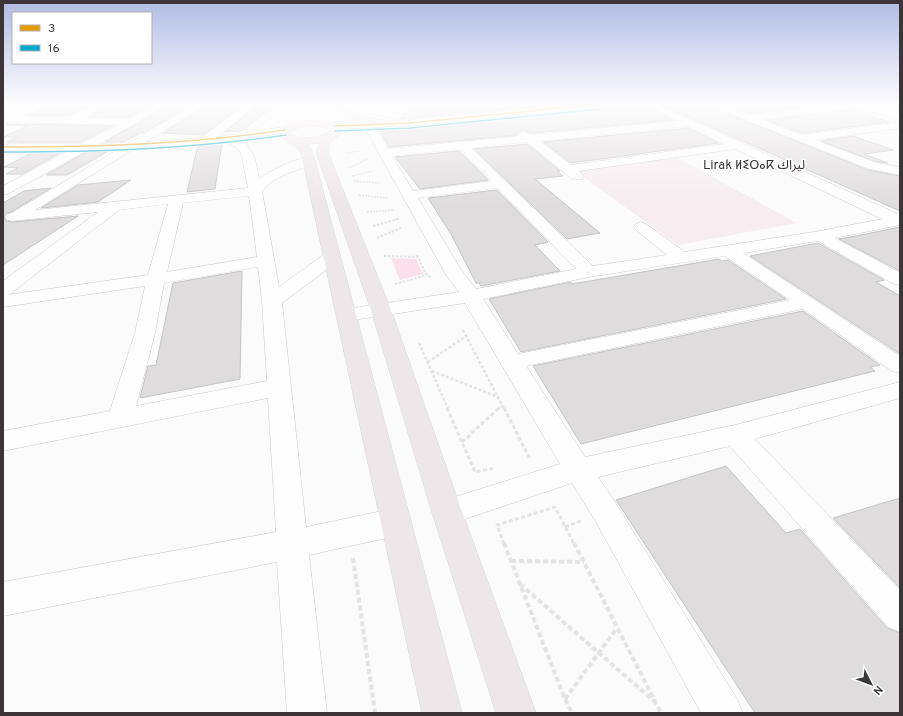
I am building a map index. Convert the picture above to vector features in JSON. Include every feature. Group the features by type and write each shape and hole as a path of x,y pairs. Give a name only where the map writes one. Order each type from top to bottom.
{"main road":[{"path":"294,137 305,149 309,161 442,713"},
{"path":"304,137 314,140 319,137"},
{"path":"329,137 323,148 323,155 381,310 447,512 516,713"}],"street":[{"path":"3,191 102,137"},
{"path":"8,220 128,148 142,137"},
{"path":"203,142 209,137"},
{"path":"8,147 128,148 203,142 238,137"},
{"path":"226,139 247,137"},
{"path":"380,137 385,153 455,275 471,296 578,470 605,511 723,713"},
{"path":"385,153 534,137"},
{"path":"721,137 898,220"},
{"path":"800,138 804,137"},
{"path":"3,152 8,147 32,138"},
{"path":"528,138 573,173 738,145"},
{"path":"800,138 879,168 900,171"},
{"path":"226,139 240,145 247,152 255,191 272,301 307,713"},
{"path":"463,146 589,272"},
{"path":"8,220 115,206 255,191 261,183 274,174 309,161"},
{"path":"3,177 27,178"},
{"path":"410,195 501,184"},
{"path":"120,419 145,334 156,279 177,199"},
{"path":"3,290 115,206"},
{"path":"347,315 471,296 589,272 820,236 898,220"},
{"path":"641,227 682,258"},
{"path":"820,236 900,280"},
{"path":"729,251 900,366"},
{"path":"272,301 332,257"},
{"path":"3,301 156,279 266,261"},
{"path":"512,362 806,303"},
{"path":"3,441 120,419 280,386"},
{"path":"447,512 578,470 735,435 900,390"},
{"path":"735,435 900,614"},
{"path":"3,599 292,544 396,522"}],"path":[{"path":"362,201 348,168 367,159"},
{"path":"352,176 373,170"},
{"path":"353,181 380,183"},
{"path":"359,195 388,198"},
{"path":"364,206 369,219"},
{"path":"366,212 395,210"},
{"path":"379,244 372,226 399,219"},
{"path":"377,238 404,227"},
{"path":"382,250 387,263"},
{"path":"384,256 418,257"},
{"path":"395,284 427,275"},
{"path":"462,329 531,461 525,462"},
{"path":"428,362 466,336"},
{"path":"419,342 475,472 498,467"},
{"path":"431,371 498,397"},
{"path":"462,442 502,405"},
{"path":"572,713 565,699 497,525 555,507 661,713"},
{"path":"349,532 375,713"},
{"path":"511,561 584,562"},
{"path":"520,584 656,703"},
{"path":"565,699 617,628"}],"shaded area":[{"path":"676,157 797,223 678,245 576,172"},
{"path":"391,258 416,259 423,274 400,280"}],"building":[{"path":"16,137 90,137 81,142 7,142"},
{"path":"113,137 132,137 124,142 105,142"},
{"path":"383,137 491,137 389,147"},
{"path":"591,137 707,137 719,143 571,163 543,142"},
{"path":"734,137 786,137 868,170 900,176 900,211"},
{"path":"844,137 857,137 893,150 864,154 888,163 877,162 821,141"},
{"path":"222,144 215,189 187,192 198,145"},
{"path":"527,144 560,171 557,171 563,176 535,179 600,233 567,239 474,149"},
{"path":"459,151 488,180 420,189 395,157"},
{"path":"34,152 62,152 22,174 6,174 18,168 4,167"},
{"path":"86,152 107,152 67,175 46,175"},
{"path":"131,180 98,202 41,208 78,185"},
{"path":"51,188 11,212 6,213 4,216 6,221 12,222 78,216 3,265 3,203 24,191"},
{"path":"497,190 548,242 535,245 560,271 481,286 479,283 476,283 451,234 428,198"},
{"path":"900,227 900,271 839,239 856,236"},
{"path":"818,243 884,280 876,282 900,296 900,354 750,256"},
{"path":"719,259 722,261 728,260 786,299 521,352 489,299 571,282 572,284"},
{"path":"242,271 240,379 140,398 148,366 156,365 173,283"},
{"path":"803,311 880,365 870,367 875,371 581,444 533,366"},
{"path":"726,466 786,533 800,529 887,628 900,633 900,713 755,713 616,500"},
{"path":"900,498 900,588 833,518"}],"transit line":[{"name":"3","path":"3,147 109,146 229,137"},
{"name":"16","path":"3,152 145,150 269,137"}],"district":[{"name":"Lirak ⵍⵉⵔⴰⴽ ليراك","path":"754,166"}]}
